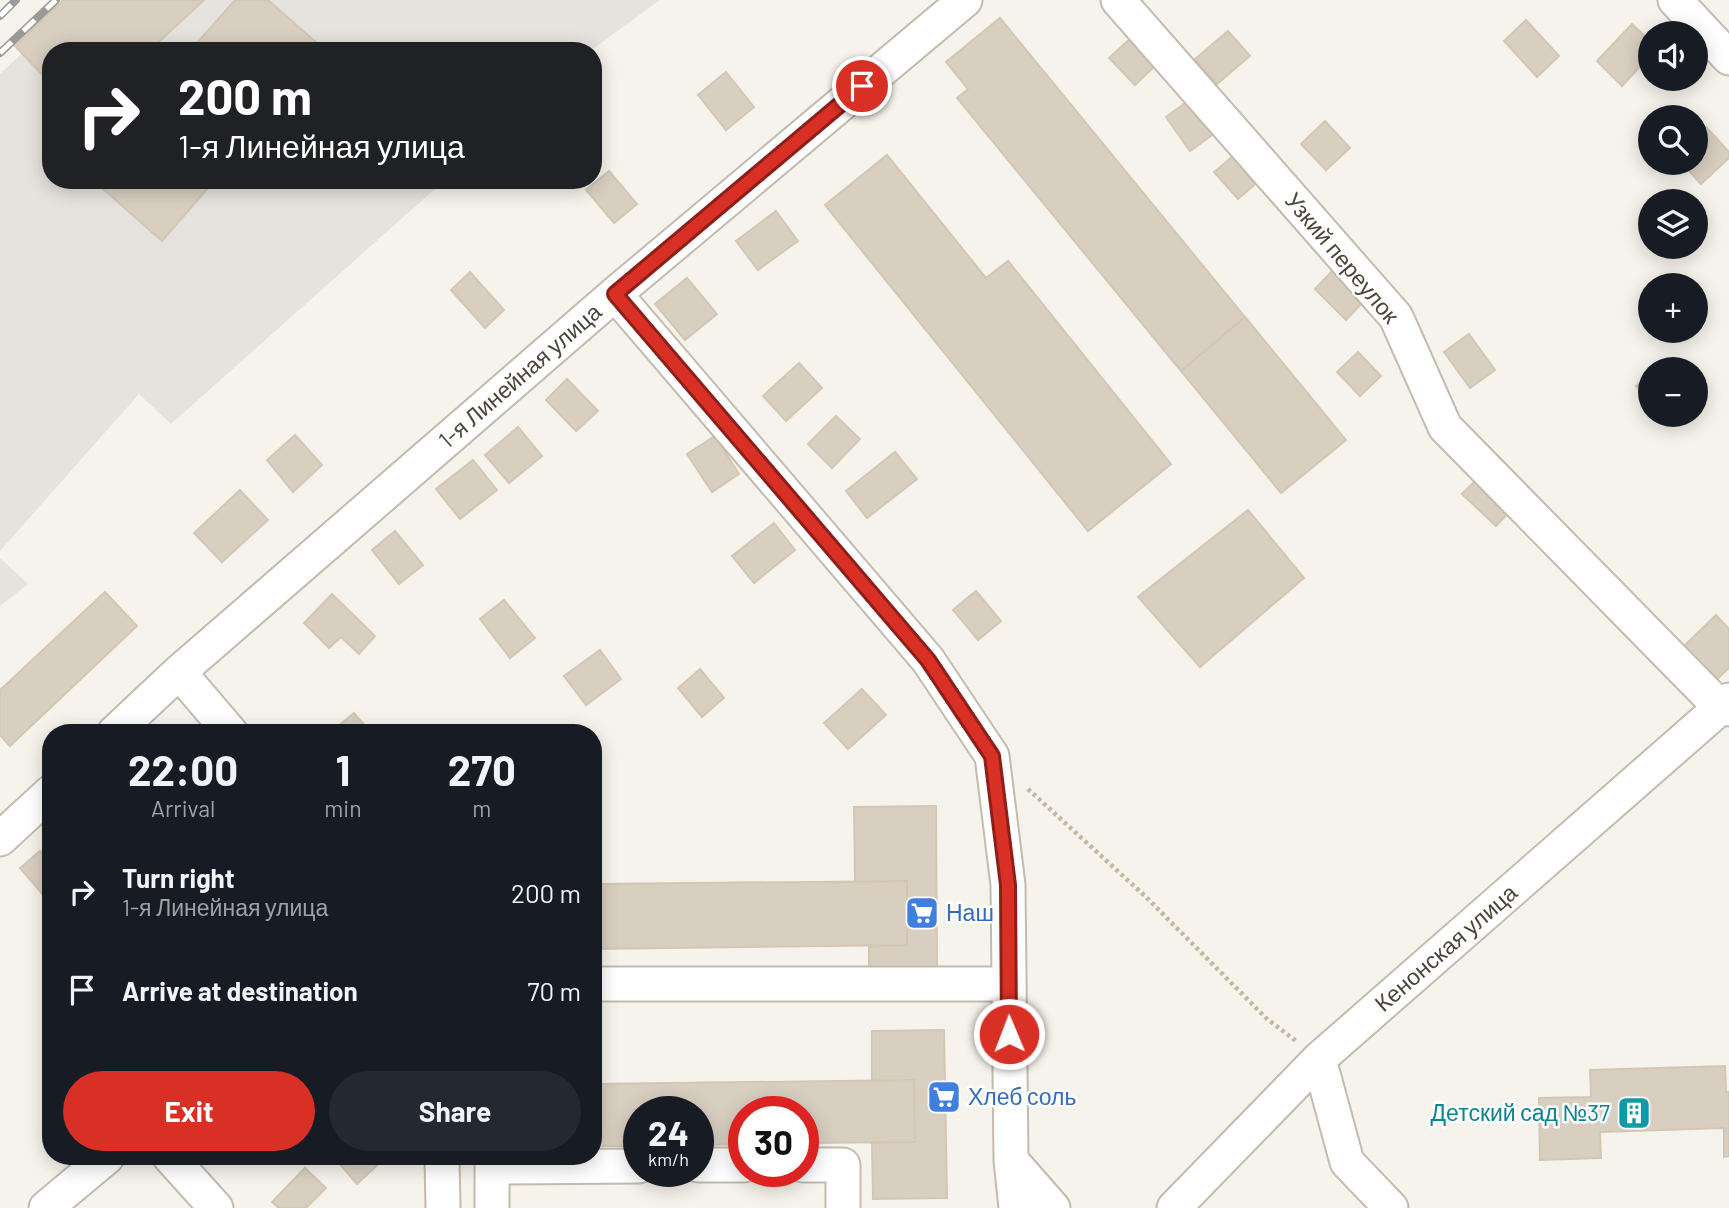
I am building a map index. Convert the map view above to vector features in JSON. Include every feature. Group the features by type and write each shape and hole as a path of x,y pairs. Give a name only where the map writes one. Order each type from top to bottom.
{"street":[{"name":"1-я Линейная улица","path":"124,724 179,672 615,294 965,0"},
{"name":"Узкий переулок","path":"1118,0 1396,317 1446,427 1726,706"},
{"path":"1675,0 1729,58"},
{"path":"615,294 928,660 992,756 1008,885 1011,1160 1016,1208"},
{"path":"179,672 223,724"},
{"name":"Кенонская улица","path":"1174,1208 1320,1059 1726,706"},
{"path":"0,839 42,800"},
{"path":"602,984 1008,984"},
{"path":"1320,1059 1347,1162 1391,1208"},
{"path":"1011,1160 1053,1208"},
{"path":"46,1208 97,1165"},
{"path":"177,1165 216,1208"},
{"path":"442,1165 443,1208"},
{"path":"819,1165 843,1165 844,1208"},
{"path":"492,1208 492,1167 623,1166"}],"path":[{"path":"992,756 1146,897 1266,1018 1320,1059"}],"shaded area":[{"path":"78,0 660,0 602,42 42,42 42,189 435,189 171,424 139,394 0,551 0,74"},
{"path":"0,558 28,584 0,606"}],"building":[{"path":"63,0 204,0 159,42 42,42 42,74 15,46"},
{"path":"235,0 268,0 316,42 198,42"},
{"path":"1000,18 1245,317 1181,371 957,98 968,89 946,62"},
{"path":"1526,20 1559,56 1537,77 1504,41"},
{"path":"1632,24 1638,30 1638,69 1622,86 1597,61"},
{"path":"1228,31 1250,56 1217,84 1195,59"},
{"path":"1132,37 1157,64 1135,85 1109,58"},
{"path":"726,72 754,107 726,130 698,95"},
{"path":"1191,99 1215,133 1190,151 1166,117"},
{"path":"1325,121 1350,148 1326,170 1301,144"},
{"path":"1708,129 1729,152 1729,158 1701,184 1693,175 1708,175"},
{"path":"1238,152 1261,179 1238,199 1214,172"},
{"path":"887,155 986,278 1008,261 1171,464 1088,531 825,205"},
{"path":"609,171 637,204 614,223 586,190 602,189 602,177"},
{"path":"103,189 207,189 162,241"},
{"path":"776,211 798,241 758,270 736,241"},
{"path":"1334,269 1365,300 1346,320 1315,289"},
{"path":"470,272 504,310 485,328 451,290"},
{"path":"687,278 717,314 685,340 655,304"},
{"path":"1245,317 1346,440 1281,493 1181,371"},
{"path":"1469,334 1495,370 1470,388 1444,352"},
{"path":"1358,352 1381,376 1360,396 1337,372"},
{"path":"799,363 822,388 786,421 763,396"},
{"path":"567,379 598,411 576,431 546,400"},
{"path":"836,416 860,439 832,468 808,444"},
{"path":"518,427 542,456 509,483 485,455"},
{"path":"295,435 322,465 293,492 267,460"},
{"path":"715,436 739,474 712,492 687,454"},
{"path":"895,452 917,479 867,518 846,491"},
{"path":"473,460 497,490 460,519 436,489"},
{"path":"1479,477 1512,509 1496,526 1462,494"},
{"path":"240,490 268,520 222,562 194,533"},
{"path":"1248,510 1304,578 1200,667 1138,597"},
{"path":"774,523 795,550 754,583 732,556"},
{"path":"395,531 423,565 399,584 372,550"},
{"path":"976,591 1001,621 978,640 953,610"},
{"path":"105,592 137,626 10,746 0,735 0,690"},
{"path":"332,594 375,636 359,654 341,637 329,648 304,623"},
{"path":"504,600 535,638 510,658 480,619"},
{"path":"1716,615 1729,629 1729,668 1715,681 1683,647"},
{"path":"600,650 621,679 586,705 564,676"},
{"path":"700,669 724,698 702,717 678,688"},
{"path":"862,689 886,715 848,749 824,723"},
{"path":"354,713 363,724 341,724"},
{"name":"Наш","path":"936,806 937,969 869,970 869,946 907,945 907,881 855,882 854,807"},
{"path":"40,851 42,894 20,868"},
{"path":"907,881 907,945 602,949 602,884"},
{"path":"944,1030 947,1198 873,1199 872,1143 915,1142 914,1080 872,1081 872,1031"},
{"name":"Детский сад №37","path":"1725,1066 1726,1092 1729,1092 1729,1156 1724,1157 1724,1128 1600,1132 1601,1158 1540,1160 1539,1098 1591,1097 1590,1070"},
{"path":"914,1080 915,1142 819,1143 819,1096 728,1096 728,1144 714,1145 714,1096 623,1096 623,1146 602,1146 602,1084"},
{"path":"340,1165 377,1165 357,1184"},
{"path":"305,1168 326,1188 306,1208 279,1208 272,1202"}],"railway":[{"path":"0,16 16,0"},
{"path":"0,53 56,0"}],"place":[{"name":"Наш","path":"922,913"},
{"name":"Хлеб соль","path":"944,1097"},
{"name":"Детский сад №37","path":"1634,1113"}],"route":[{"path":"862,86 615,294 928,660 992,756 1008,885 1009,1034"}]}
